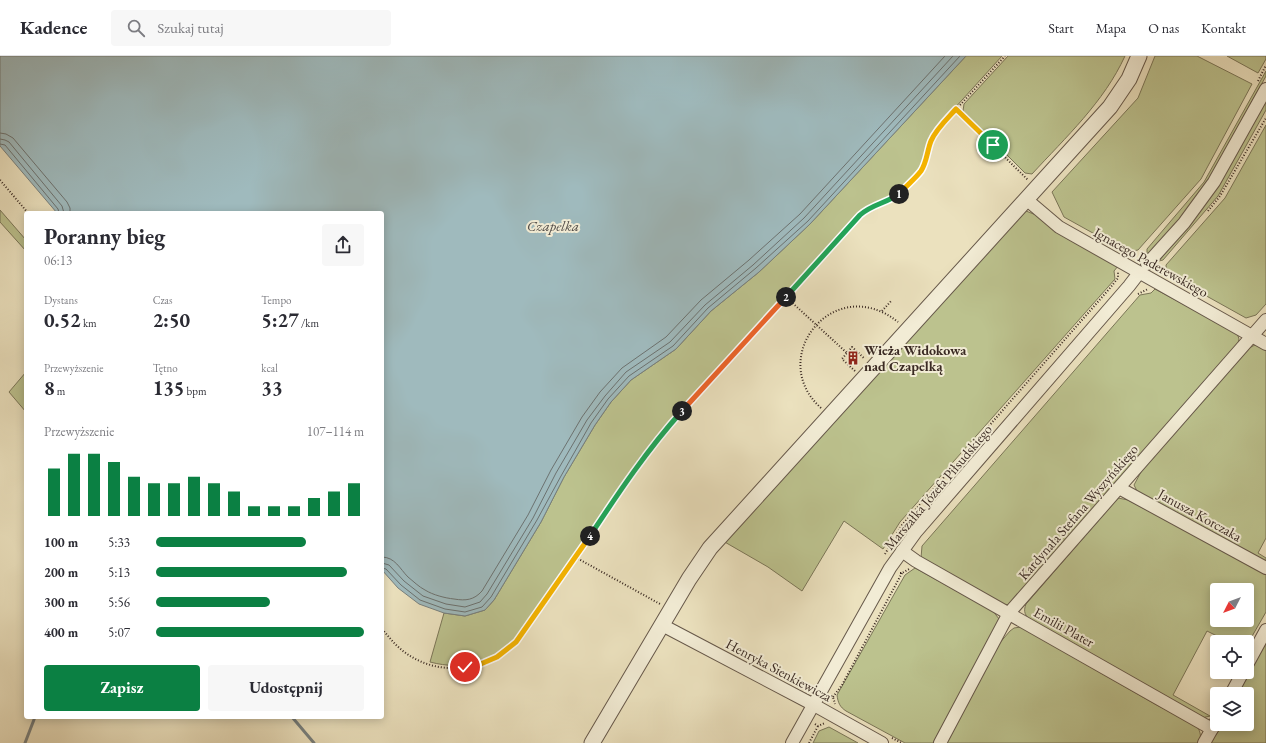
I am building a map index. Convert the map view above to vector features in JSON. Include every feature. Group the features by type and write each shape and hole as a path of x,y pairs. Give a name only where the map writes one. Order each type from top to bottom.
{"street":[{"path":"592,743 689,579 710,548 1110,107 1129,79 1139,56"},
{"name":"Marszałka Józefa Piłsudskiego","path":"792,743 890,568 902,551 916,532 1125,291 1143,268 1184,223 1214,182 1266,89"},
{"name":"Ignacego Paderewskiego","path":"1026,199 1059,228 1143,268 1266,344"},
{"name":"Kardynała Stefana Wyszyńskiego","path":"940,743 1009,614 1266,320"},
{"name":"Janusza Korczaka","path":"1119,488 1266,568"},
{"name":"Emilii Plater","path":"902,551 916,561 1009,614 1210,721"},
{"name":"Henryka Sienkiewicza","path":"662,625 814,705 882,743"},
{"path":"1254,652 1266,630"},
{"path":"1204,743 1211,731"}],"path":[{"path":"384,631 396,646 404,652 423,662 444,668 476,666 497,657 516,642 637,466 659,438 860,215 867,209 890,200 898,195 920,171 924,165 933,136 1005,56"},
{"path":"956,109 1029,180"},
{"path":"0,180 26,211"},
{"path":"786,297 847,352"},
{"path":"882,311 892,300"},
{"path":"822,408 808,392 801,367 805,342 816,325 834,312 850,307 867,307 882,311 900,323"},
{"path":"856,372 842,359 847,352 852,347 866,360"},
{"path":"575,557 661,604"},
{"path":"834,697 842,685 902,573"},
{"path":"809,743 818,726"}],"green space":[{"path":"966,56 1002,56 933,132 927,145 920,168 894,195 871,204 855,217 661,431 640,457 517,638 498,653 477,662 466,665 442,665 430,662 444,613 465,616 485,610 494,600 541,522 564,477 595,425 611,402 631,380 676,349 711,311 759,272 810,224"},
{"path":"1008,56 1125,56 1106,89 1095,104 1071,133 1032,174 1025,173 963,111 964,104"},
{"path":"1155,56 1197,56 1252,84 1201,179 1138,250 1127,252 1064,217 1052,192 1138,98"},
{"path":"1227,56 1266,56 1266,59 1258,73"},
{"path":"1266,71 1266,76 1194,204 1150,256 1147,253 1147,249 1204,182"},
{"path":"1266,98 1266,110 1218,196 1163,260 1159,261 1202,208"},
{"path":"1266,125 1266,304 1256,315 1246,318 1167,274 1166,265 1225,198"},
{"path":"0,210 24,238 24,249 0,222"},
{"path":"1026,211 1036,215 1066,238 1118,266 1114,271 1115,279 900,522 883,549 844,521 802,591 768,567 723,541 1019,213"},
{"path":"1155,289 1237,333 1239,339 1237,347 1013,604 1004,605 921,558 922,546 1140,295 1151,293"},
{"path":"1255,345 1266,349 1266,538 1258,553 1266,558 1266,563 1138,493 1134,485 1142,470 1247,349"},
{"path":"24,374 24,410 9,392"},
{"path":"1118,498 1128,500 1266,574 1266,612 1253,635 1215,635 1207,631 1173,695 1210,716 1202,718 1031,621 1025,613 1026,604"},
{"path":"915,568 993,611 999,619 998,624 933,743 905,743 846,711 842,708 837,695 905,575"},
{"path":"1021,627 1155,704 1197,726 1200,734 1199,743 944,743 997,646 1010,631 1014,628"},
{"path":"1266,641 1266,743 1210,743 1216,731 1254,731 1254,687 1241,687 1245,679 1254,679 1254,663"},
{"path":"829,727 858,743 813,743 819,731"}],"water":[{"name":"Czapelka","path":"0,56 966,56 810,224 759,272 711,311 676,349 631,380 611,402 595,425 564,477 541,522 494,600 485,610 465,616 444,613 419,604 398,588 384,572 384,211 55,211 0,146"}],"waterway":[{"path":"25,743 34,719"},
{"path":"294,719 314,743"}],"place":[{"name":"Wieża Widokowa nad Czapelką","path":"853,358"}],"route":[{"path":"465,667 476,666 487,662 497,657 516,642 523,634 637,466 665,430 860,215 867,209 890,200 898,195 920,171 927,158 930,142 933,136 956,109 993,145"}]}
